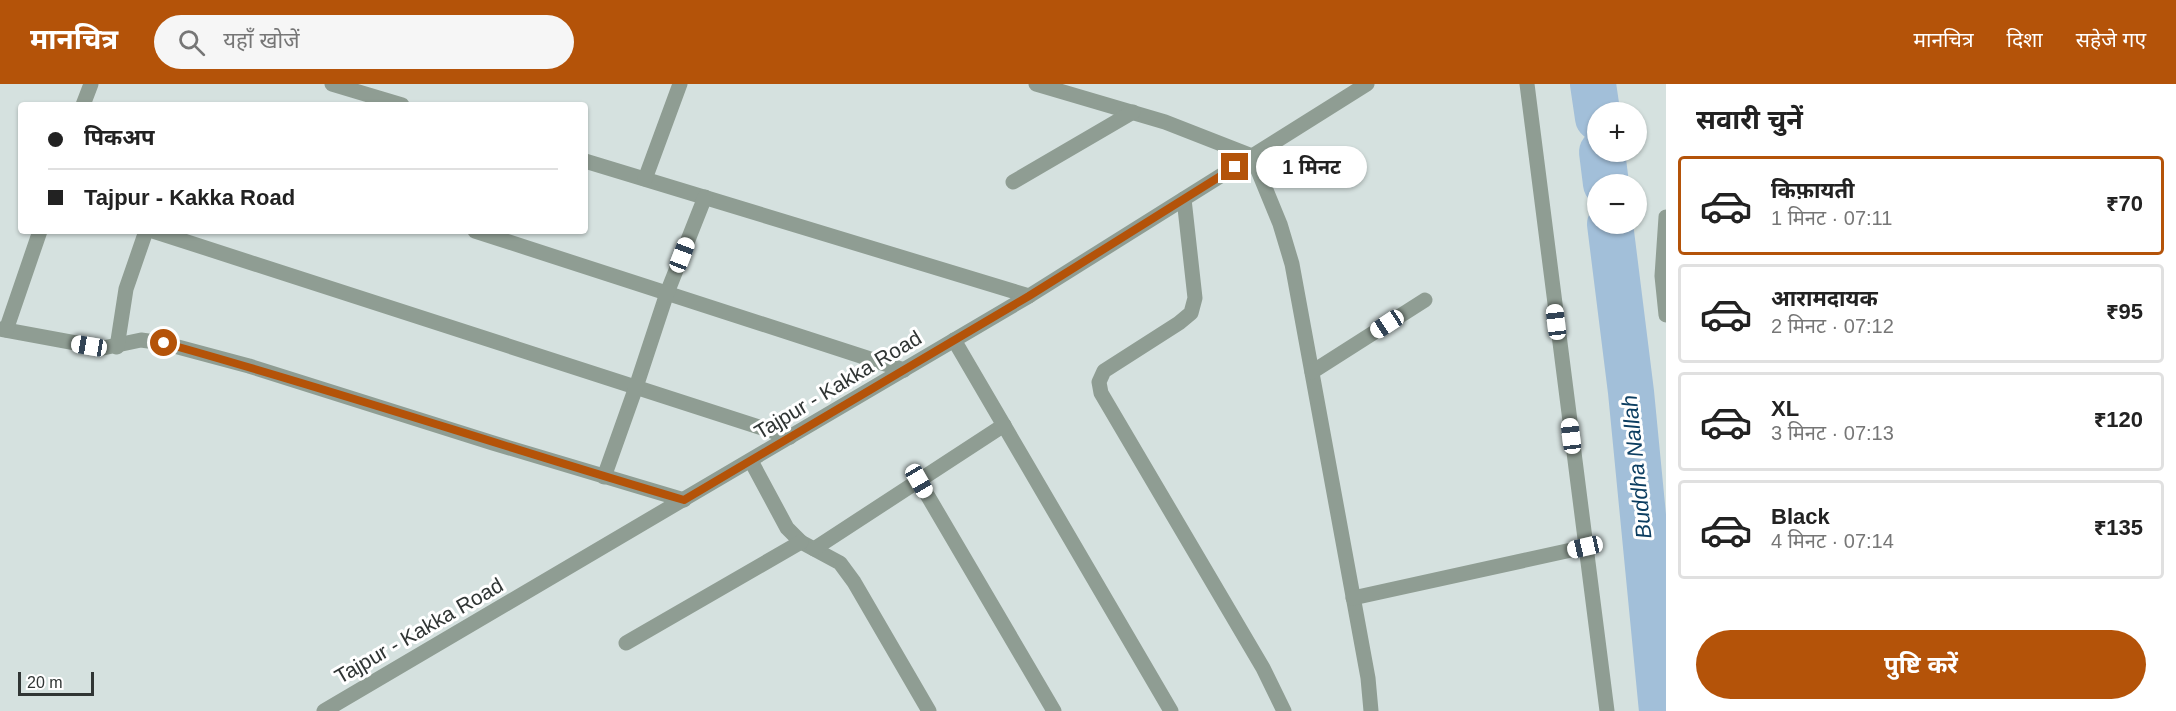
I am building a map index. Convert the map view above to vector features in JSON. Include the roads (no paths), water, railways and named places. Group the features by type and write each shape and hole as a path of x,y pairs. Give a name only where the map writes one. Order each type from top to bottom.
{"street":[{"path":"85,102 91,84"},
{"path":"332,84 392,102"},
{"path":"645,179 680,84"},
{"path":"1036,84 1165,122 1252,156 1280,224 1292,264 1368,678 1371,711"},
{"name":"Tajpur - Kakka Road","path":"324,711 1029,296 1367,84"},
{"path":"1527,84 1607,711"},
{"path":"1013,182 1133,112"},
{"path":"588,162 1029,296"},
{"path":"604,477 667,293 705,197"},
{"path":"1184,199 1195,298 1191,313 1104,371 1099,382 1101,393 1263,668 1284,711"},
{"path":"1666,217 1662,265 1666,315"},
{"path":"39,234 3,330 103,348 117,347 141,340 164,343 249,366 684,500"},
{"path":"117,347 126,290 145,234"},
{"path":"162,234 790,437"},
{"path":"485,234 904,370"},
{"path":"1312,372 1425,300"},
{"path":"954,340 1171,711"},
{"path":"626,643 807,546 919,481 1004,425"},
{"path":"751,460 787,528 807,546 840,563 854,582 929,711"},
{"path":"919,481 1054,711"},
{"path":"1353,598 1585,547"}],"waterway":[{"name":"Buddha Nallah","path":"1593,84 1596,102"},
{"name":"Buddha Nallah","path":"1603,162 1605,174"},
{"name":"Buddha Nallah","path":"1611,234 1631,392 1662,711"}]}
